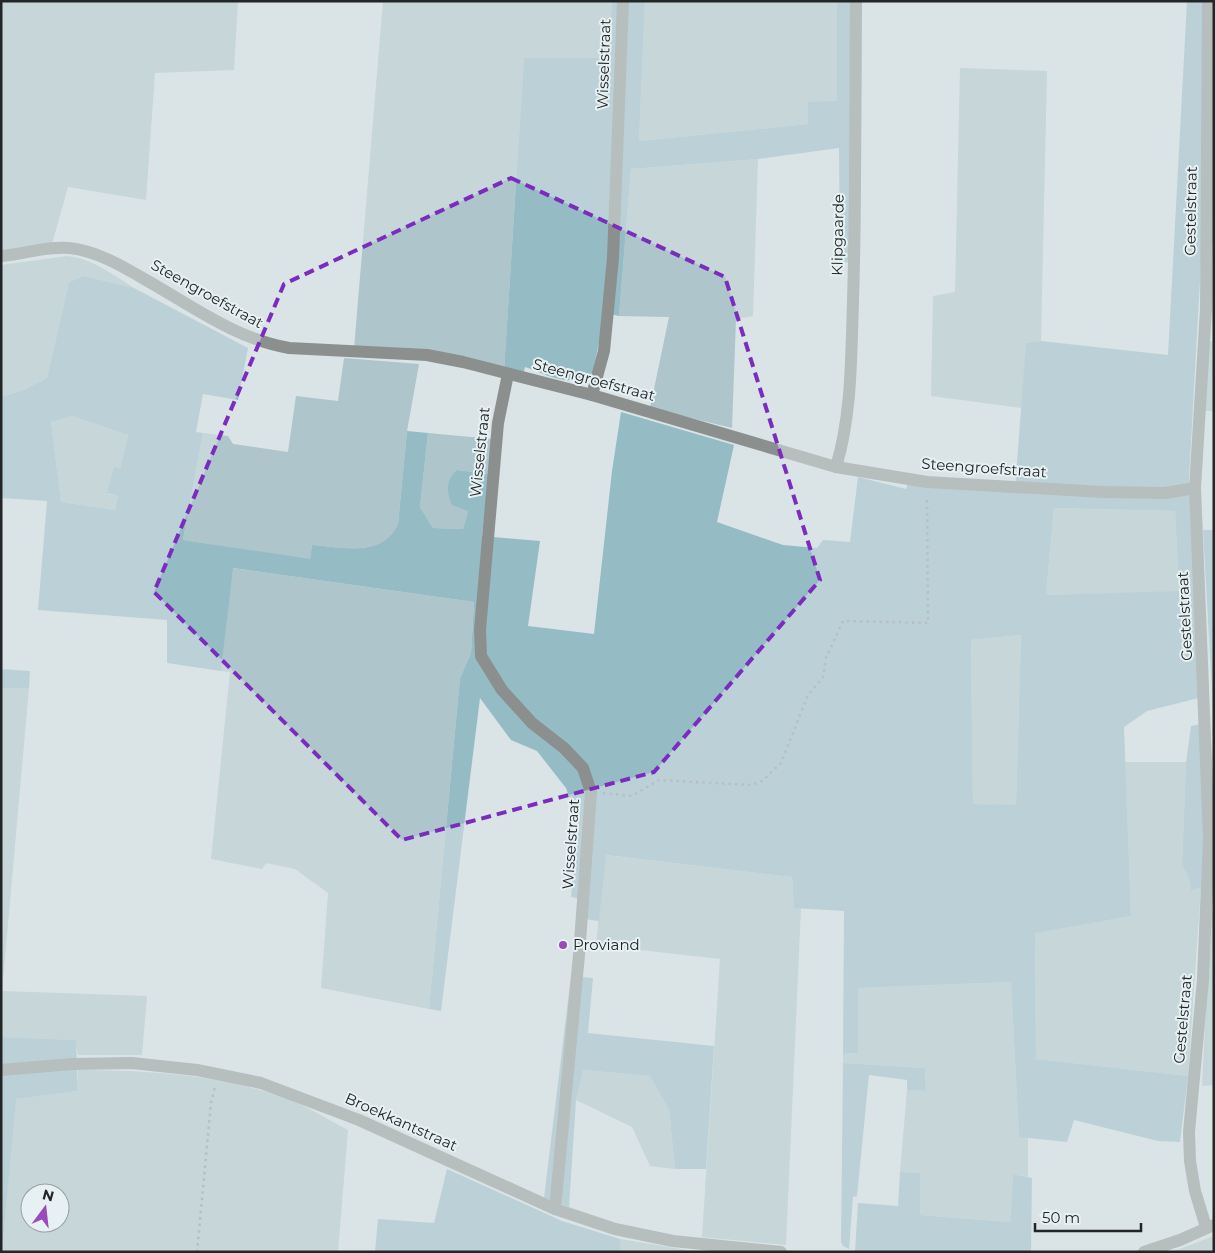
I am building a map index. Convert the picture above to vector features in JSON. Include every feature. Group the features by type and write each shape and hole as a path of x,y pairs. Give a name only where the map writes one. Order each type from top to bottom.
{"street":[{"name":"Wisselstraat","path":"592,395 604,351 613,258 623,1"},
{"name":"Klipgaarde","path":"836,467 844,440 850,388 854,270 856,1"},
{"name":"Gestelstraat","path":"1208,1 1206,309 1195,488 1209,838 1203,980 1189,1132 1190,1161 1195,1191 1210,1226"},
{"name":"Steengroefstraat","path":"1,256 51,248 69,248 90,253 119,264 244,336 268,344 289,348 427,355 463,362 592,395 836,467 927,482 1104,492 1164,493 1195,488"},
{"name":"Wisselstraat","path":"508,374 498,423 480,630 481,656 502,690 532,724 564,748 583,768 590,792 579,955 554,1209"},
{"name":"Broekkantstraat","path":"1,1070 72,1064 132,1063 220,1074 261,1083 359,1120 554,1209 615,1229 673,1241 781,1252"},
{"path":"1144,1252 1180,1240 1210,1226"}],"path":[{"path":"590,792 632,796 659,780 751,785 762,781 781,763 808,695 823,677 826,658 843,621 928,623 927,482"},
{"path":"197,1252 211,1103 220,1074"}],"highlighted area":[{"path":"511,178 725,277 820,580 654,772 402,840 154,592 284,284"}],"shaded area":[{"path":"1,1 238,1 234,70 155,73 146,200 68,187 52,244 1,254"},
{"path":"383,1 612,1 608,58 524,59 504,371 354,349"},
{"path":"612,1 645,1 639,141 808,124 808,102 837,101 837,1 862,1 860,263 840,262 839,148 758,159 631,169 619,316 605,313 593,372 577,380 568,380 551,377 525,367 523,375 504,371 524,58 608,58"},
{"path":"645,1 837,1 837,102 808,124 639,141"},
{"path":"1187,1 1214,1 1214,243 1202,244 1189,479 1199,698 1147,711 1124,727 1131,916 1035,933 1036,1059 1188,1076 1180,1142 1158,1141 1074,1120 1067,1142 1019,1137 1011,982 858,988 858,1053 843,1054 844,911 794,908 792,877 606,855 599,921 578,918 581,899 571,897 579,825 566,788 537,751 511,740 480,698 441,1011 429,1009 460,678 471,653 474,602 233,568 221,671 167,663 167,620 38,610 47,501 1,498 1,397 21,391 47,378 69,282 84,276 134,288 248,348 238,400 203,394 196,432 203,433 183,540 310,559 312,545 361,548 382,542 391,535 398,524 407,431 428,433 420,507 433,528 463,529 468,511 452,505 448,491 449,482 457,470 489,474 482,536 540,541 528,626 594,634 612,471 621,412 734,445 717,522 783,545 817,548 823,540 850,542 858,477 906,489 908,482 1015,489 1026,343 1041,341 1168,355","holes":["72,416 128,435 120,469 114,467 107,493 118,496 115,510 61,502 51,422","1054,508 1175,511 1179,591 1046,595","1021,635 1016,805 973,804 971,640"]},
{"path":"960,68 1047,71 1041,341 1026,343 1022,408 931,396 933,296 955,292"},
{"path":"758,159 753,316 736,319 732,428 650,408 669,317 619,316 631,169"},
{"path":"67,256 94,264 134,288 84,276 69,282 47,378 21,391 1,397 1,265"},
{"path":"1209,341 1214,341 1214,411 1204,411"},
{"path":"344,358 419,364 407,431 398,524 391,535 382,542 361,548 312,545 310,560 183,540 203,433 228,436 233,444 288,452 296,396 338,401"},
{"path":"72,416 128,435 120,469 114,468 108,494 118,496 115,510 61,502 51,422"},
{"path":"428,433 493,439 489,474 457,470 468,511 463,529 433,528 420,507"},
{"path":"1054,508 1175,511 1179,592 1046,595"},
{"path":"1203,530 1214,530 1214,727"},
{"path":"232,568 474,602 471,653 460,678 429,1009 321,988 328,893 295,869 266,863 262,869 211,859 230,672 221,671"},
{"path":"1021,635 1016,806 973,804 971,640"},
{"path":"1,669 30,671 29,688 1,688"},
{"path":"1,688 29,688 2,991 147,996 142,1055 78,1055 75,1040 1,1037"},
{"path":"1201,724 1204,841 1201,887 1191,891 1189,879 1182,864 1186,762 1191,726"},
{"path":"1125,762 1186,762 1182,864 1189,879 1191,891 1201,887 1188,1076 1036,1059 1035,932 1131,916"},
{"path":"605,855 792,877 794,907 801,908 786,1245 702,1237 720,959 596,945"},
{"path":"1211,912 1214,912 1214,1085 1202,1086"},
{"path":"571,976 593,978 588,1033 714,1046 706,1169 675,1169 669,1110 650,1076 583,1070 576,1100 569,1207 544,1198"},
{"path":"1011,982 1019,1136 1028,1138 1028,1177 1013,1174 1010,1222 920,1215 920,1173 900,1172 907,1090 926,1091 925,1068 843,1063 843,1054 858,1053 858,988"},
{"path":"1,1037 76,1040 78,1091 16,1099 2,1252"},
{"path":"843,1063 925,1068 926,1091 907,1090 907,1080 869,1075 857,1196 853,1197 849,1249 843,1246 841,1242"},
{"path":"78,1070 133,1071 215,1080 267,1092 300,1104 348,1130 338,1252 2,1252 15,1099 78,1091"},
{"path":"583,1070 650,1076 669,1110 675,1169 650,1166 632,1127 576,1100"},
{"path":"447,1169 562,1221 620,1239 620,1252 375,1252 378,1219 434,1223"},
{"path":"900,1172 920,1173 920,1215 1010,1222 1013,1174 1032,1178 1031,1252 855,1252 858,1203 898,1206"},
{"path":"1214,1236 1214,1252 1172,1252"},
{"path":"620,1239 687,1250 687,1252 620,1252"}],"place":[{"name":"Proviand","path":"563,945"}]}
